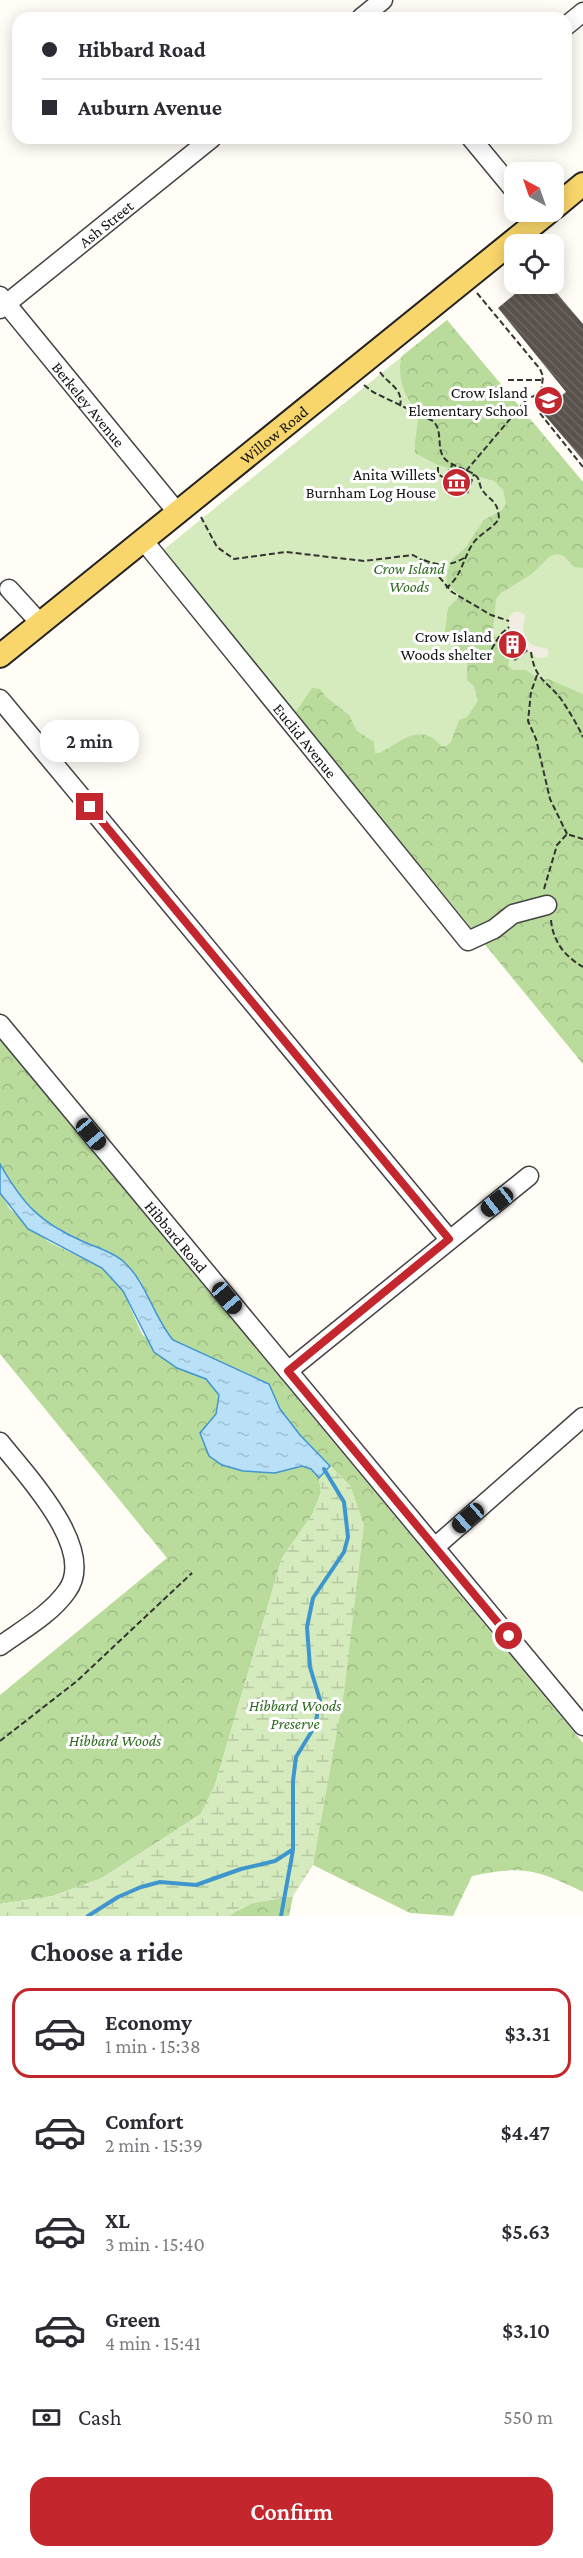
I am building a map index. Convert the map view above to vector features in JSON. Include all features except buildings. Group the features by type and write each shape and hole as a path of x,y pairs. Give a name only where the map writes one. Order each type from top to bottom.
{"main road":[{"name":"Willow Road","path":"564,198 583,184"},
{"name":"Willow Road","path":"0,656 532,222"}],"street":[{"path":"364,12 383,0"},
{"name":"Ash Street","path":"2,303 204,144"},
{"path":"476,144 504,178"},
{"name":"Berkeley Avenue","path":"2,303 177,512"},
{"name":"Euclid Avenue","path":"142,540 468,941 494,929 513,914 547,905"},
{"path":"3,587 40,623"},
{"path":"0,699 449,1239"},
{"name":"Hibbard Road","path":"0,1024 583,1726"},
{"path":"288,1371 529,1176"},
{"path":"435,1547 583,1417"},
{"path":"0,1442 54,1510 72,1549 75,1572 69,1590 49,1611 0,1646"}],"path":[{"path":"477,293 540,369 543,380 539,412 583,467"},
{"path":"380,372 400,393 400,406"},
{"path":"508,380 543,380"},
{"path":"364,385 373,392 427,417 438,425 442,454 453,464 474,474 484,492 496,502 499,519 487,533 475,540 453,583 446,588"},
{"path":"466,471 527,399 541,393"},
{"path":"438,467 436,474 444,478 453,464"},
{"path":"469,486 467,494 474,474"},
{"path":"201,517 217,547 228,557 241,559 277,552 364,561 413,555 436,565 453,564 466,556"},
{"path":"423,560 446,588 491,615 509,621"},
{"path":"487,657 500,635 509,627"},
{"path":"531,652 537,675 559,697 583,737"},
{"path":"537,675 531,692 528,721 536,739 550,799 567,834"},
{"path":"0,1741 77,1681 192,1573"}],"green space":[{"name":"Crow Island Woods","path":"447,320 583,482 583,1064 162,551"},
{"path":"447,320 583,482 583,568 574,567 564,556 557,554 550,556 533,573 501,593 496,599 493,633 510,655 508,666 513,670 526,670 540,680 548,679 583,694 583,1064 295,713 312,688 320,689 326,697 349,715 357,731 374,742 375,753 379,753 417,734 433,738 441,746 446,746 451,742 459,720 467,717 478,701 474,686 467,680 467,657 449,641 445,631 448,608 460,596 447,583 446,574 452,560 465,548 484,520 502,510 506,504 503,490 494,481 438,465 415,453 418,411 405,393 400,370 402,356"},
{"path":"0,1040 583,1743 583,1892 541,1874 517,1870 504,1871 472,1876 453,1916 410,1913 313,1865 351,1487 300,1435 280,1409 269,1384 173,1340 163,1328 140,1280 30,1210 0,1164"},
{"name":"Hibbard Woods","path":"0,1193 10,1209 49,1242 102,1268 123,1291 142,1334 177,1368 206,1379 219,1395 216,1414 200,1433 292,1469 302,1466 311,1469 319,1478 321,1493 312,1515 282,1558 215,1785 201,1814 102,1878 53,1896 0,1904 0,1695 167,1558 0,1354"},
{"name":"Hibbard Woods Preserve","path":"330,1466 351,1487 364,1525 344,1693 313,1865 293,1896 252,1903 228,1916 0,1916 0,1904 53,1896 102,1878 201,1814 215,1785 282,1558 312,1515 321,1493 319,1478"},
{"path":"293,1896 289,1916 228,1916 252,1903"}],"shaded area":[{"path":"514,612 525,615 523,630 527,640 532,645 548,649 548,657 537,658 510,630 509,617"}],"water":[{"path":"0,1164 16,1190 43,1219 67,1234 120,1258 132,1270 173,1340 269,1384 280,1409 300,1435 330,1466 319,1478 311,1469 302,1466 275,1473 243,1471 222,1465 209,1456 200,1433 216,1414 219,1395 206,1379 177,1368 154,1352 123,1291 102,1268 28,1229 0,1193"}],"waterway":[{"path":"281,1916 293,1850 293,1781 296,1757 315,1726 320,1700 310,1667 307,1627 313,1598 344,1552 348,1537 344,1502 324,1469"},
{"path":"88,1916 118,1897 141,1887 160,1882 196,1885 241,1869 275,1861 292,1850"}],"place":[{"name":"Crow Island Elementary School","path":"549,401"},
{"name":"Anita Willets Burnham Log House","path":"457,483"},
{"name":"Crow Island Woods shelter","path":"513,645"}],"route":[{"path":"90,807 449,1239 288,1371 509,1636"}]}
